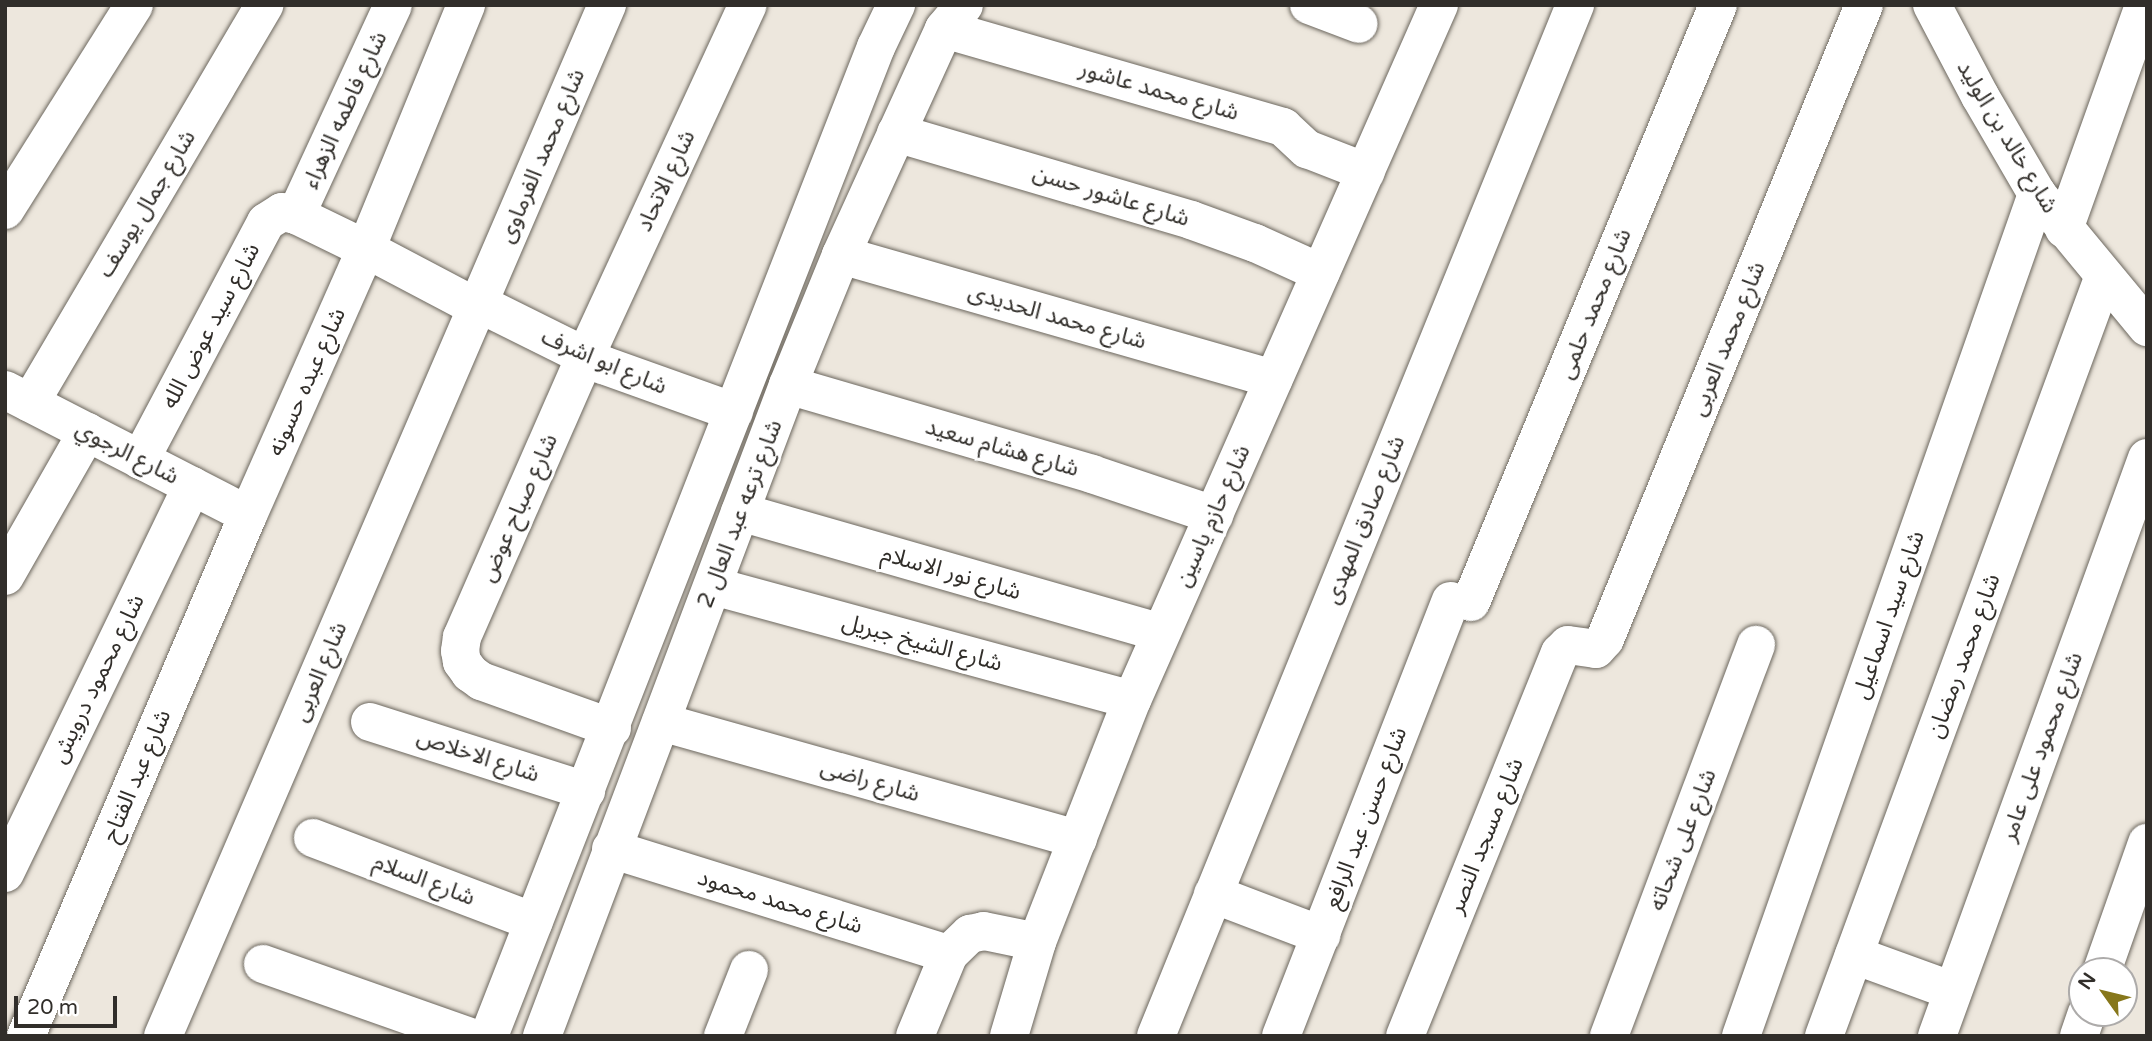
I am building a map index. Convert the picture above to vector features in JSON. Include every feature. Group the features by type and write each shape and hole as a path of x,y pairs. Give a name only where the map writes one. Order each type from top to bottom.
{"street":[{"path":"5,210 134,5"},
{"name":"شارع جمال يوسف","path":"18,396 264,5"},
{"name":"شارع فاطمه الزهراء","path":"296,215 393,5"},
{"name":"شارع عبده حسونه","path":"248,515 366,249 466,5"},
{"name":"شارع محمد الفرماوى","path":"478,305 607,5"},
{"name":"شارع الاتحاد","path":"585,356 748,5"},
{"name":"شارع ترعه عبد العال 2","path":"489,1036 612,728 884,26 896,5"},
{"path":"1309,5 1359,24"},
{"name":"شارع حازم ياسين","path":"1009,1036 1037,942 1132,700 1439,5"},
{"name":"شارع صادق المهدى","path":"1156,1036 1575,5"},
{"name":"شارع محمد حلمى","path":"1461,601 1718,5"},
{"name":"شارع محمد العربى","path":"1574,645 1595,649 1605,639 1864,5"},
{"name":"شارع خالد بن الوليد","path":"1932,5 1980,96 2037,194 2147,327"},
{"path":"2064,229 2144,5"},
{"name":"شارع ترعه عبد العال 2","path":"542,1036 788,385 841,255 896,133 954,17"},
{"name":"شارع محمد عاشور","path":"954,17 1283,127 1307,149 1366,172"},
{"name":"شارع عاشور حسن","path":"896,133 1191,220 1255,243 1321,272"},
{"path":"826,175 872,189"},
{"name":"شارع سيد اسماعيل","path":"1741,1036 2037,194"},
{"name":"شارع سيد عوض الله","path":"140,460 266,222 282,212 296,215"},
{"name":"شارع ابو اشرف","path":"296,215 585,356 668,390 734,412"},
{"name":"شارع محمد الحديدى","path":"841,255 1273,379"},
{"name":"شارع محمد رمضان","path":"1824,1036 2104,276"},
{"name":"شارع العربى","path":"163,1036 478,305"},
{"name":"شارع صباح عوض","path":"585,356 462,637 462,662 470,673 481,681 612,728"},
{"name":"شارع هشام سعيد","path":"788,385 1092,474 1214,515"},
{"name":"شارع الرجوي","path":"18,396 248,515"},
{"path":"5,576 87,432"},
{"name":"شارع محمود على عامر","path":"1937,1036 2147,458"},
{"name":"شارع محمود درويش","path":"5,873 191,486"},
{"name":"شارع نور الاسلام","path":"740,512 1161,634"},
{"name":"شارع عبد الفتاح","path":"26,1036 248,515"},
{"name":"شارع الشيخ جبريل","path":"713,586 1132,700"},
{"name":"شارع حسن عبد الرافع","path":"1281,1036 1461,601"},
{"name":"شارع مسجد النصر","path":"1405,1036 1560,653 1563,648 1574,645"},
{"name":"شارع على شحاته","path":"1609,1036 1756,645"},
{"name":"شارع الاخلاص","path":"370,722 586,791"},
{"name":"شارع راضى","path":"661,722 1078,839"},
{"name":"شارع السلام","path":"313,838 534,922"},
{"path":"2107,957 2147,843"},
{"name":"شارع محمد محمود","path":"611,849 949,954"},
{"path":"1213,894 1321,934"},
{"path":"915,1036 949,954 970,934 984,931 1037,942"},
{"path":"1854,955 1953,991"},
{"path":"263,964 468,1036"},
{"path":"723,1036 749,970"}]}
